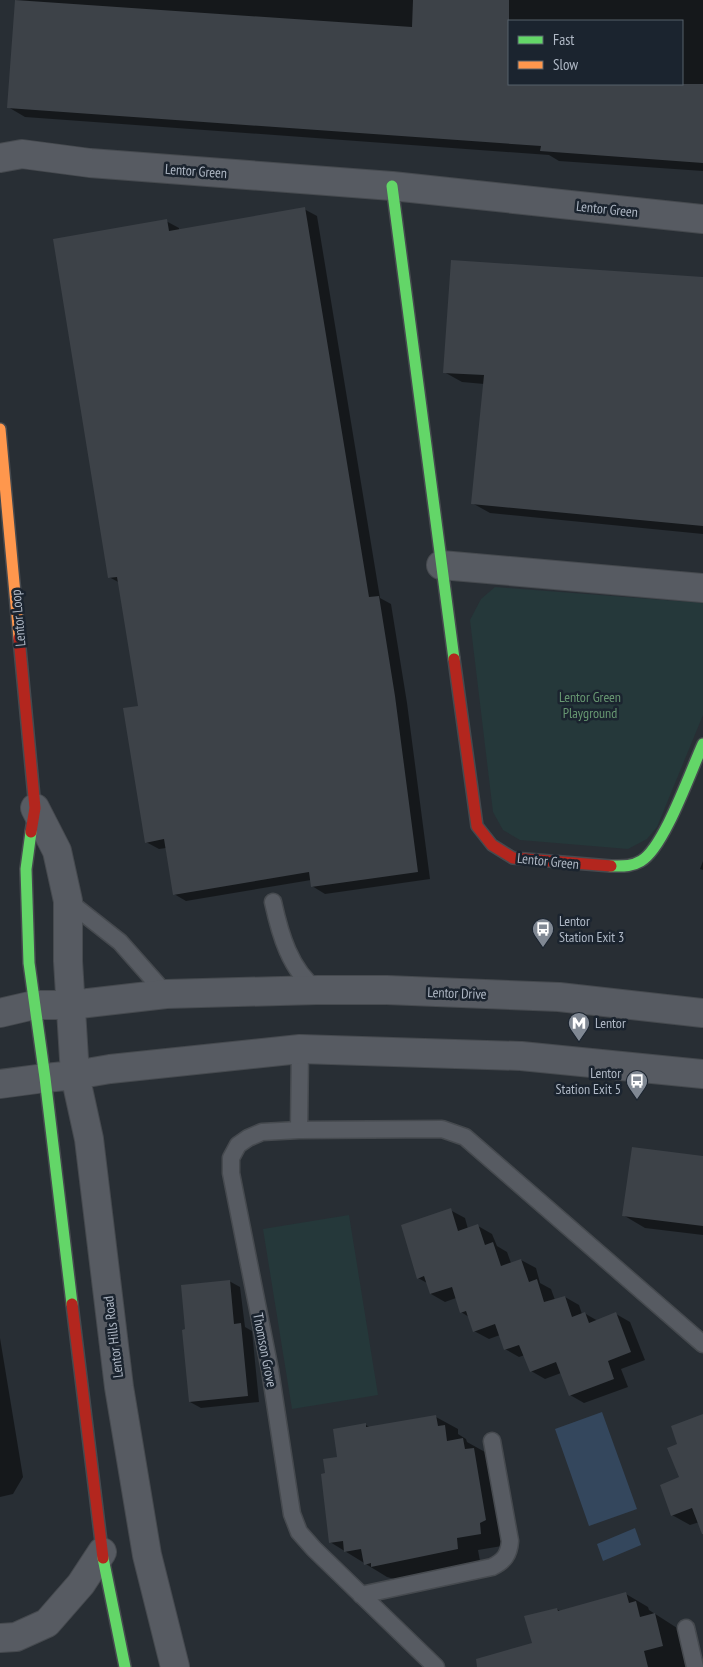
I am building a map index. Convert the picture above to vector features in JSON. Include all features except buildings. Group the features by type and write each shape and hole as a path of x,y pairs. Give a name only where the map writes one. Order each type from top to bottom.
{"street":[{"name":"Lentor Green","path":"0,158 22,154 90,163 392,186 703,219"},
{"name":"Lentor Green","path":"392,186 477,826 492,845 513,858 600,866 630,866 643,860 655,848 664,833 703,744"},
{"name":"Lentor Loop","path":"0,428 35,808 26,869 28,963 34,1005"},
{"path":"441,565 703,588"},
{"name":"Lentor Loop","path":"35,808 58,851 68,901 68,962 71,1005"},
{"name":"Lentor Drive","path":"166,994 387,990 559,997 703,1014"},
{"path":"0,1013 34,1005 71,1005 166,994"},
{"path":"34,1005 102,1552 125,1667"},
{"name":"Lentor Hills Road","path":"71,1005 75,1075 89,1138 119,1387 147,1555 174,1667"},
{"path":"0,1084 120,1068 300,1049 521,1056 703,1074"},
{"path":"0,1638 16,1636 47,1623 81,1584 102,1552"}],"lane":[{"path":"68,901 120,942 166,994"},
{"path":"273,902 287,950 305,979 317,990"},
{"path":"299,1130 300,1049"},
{"name":"Thomson Grove","path":"436,1667 314,1549 299,1532 292,1514 270,1370 231,1173 231,1158 238,1145 262,1132 299,1130 442,1129 465,1137 703,1344"},
{"path":"361,1595 492,1567 506,1558 510,1550 510,1542 492,1441"},
{"path":"686,1628 695,1667"}],"green space":[{"name":"Lentor Green Playground","path":"495,587 703,603 703,715 657,827 647,839 628,849 520,840 503,830 493,812 470,620 481,599"},
{"path":"349,1215 378,1395 292,1409 263,1229"}],"water":[{"path":"602,1412 637,1509 589,1526 555,1429"},
{"path":"635,1528 641,1545 603,1561 597,1544"}],"traffic: fast":[{"path":"392,186 454,659"},
{"path":"611,866 634,864 650,853 668,825 703,744"},
{"path":"31,832 26,869 29,963 72,1304"},
{"path":"103,1558 125,1667"}],"traffic: slow":[{"path":"0,429 19,638"}],"traffic: jam":[{"path":"19,638 35,808 31,832"},
{"path":"454,659 477,826 492,845 513,858 611,866"},
{"path":"72,1304 103,1558"}],"place":[{"name":"Lentor Station Exit 3","path":"543,948"},
{"name":"Lentor","path":"579,1042"},
{"name":"Lentor Station Exit 5","path":"637,1100"}]}
